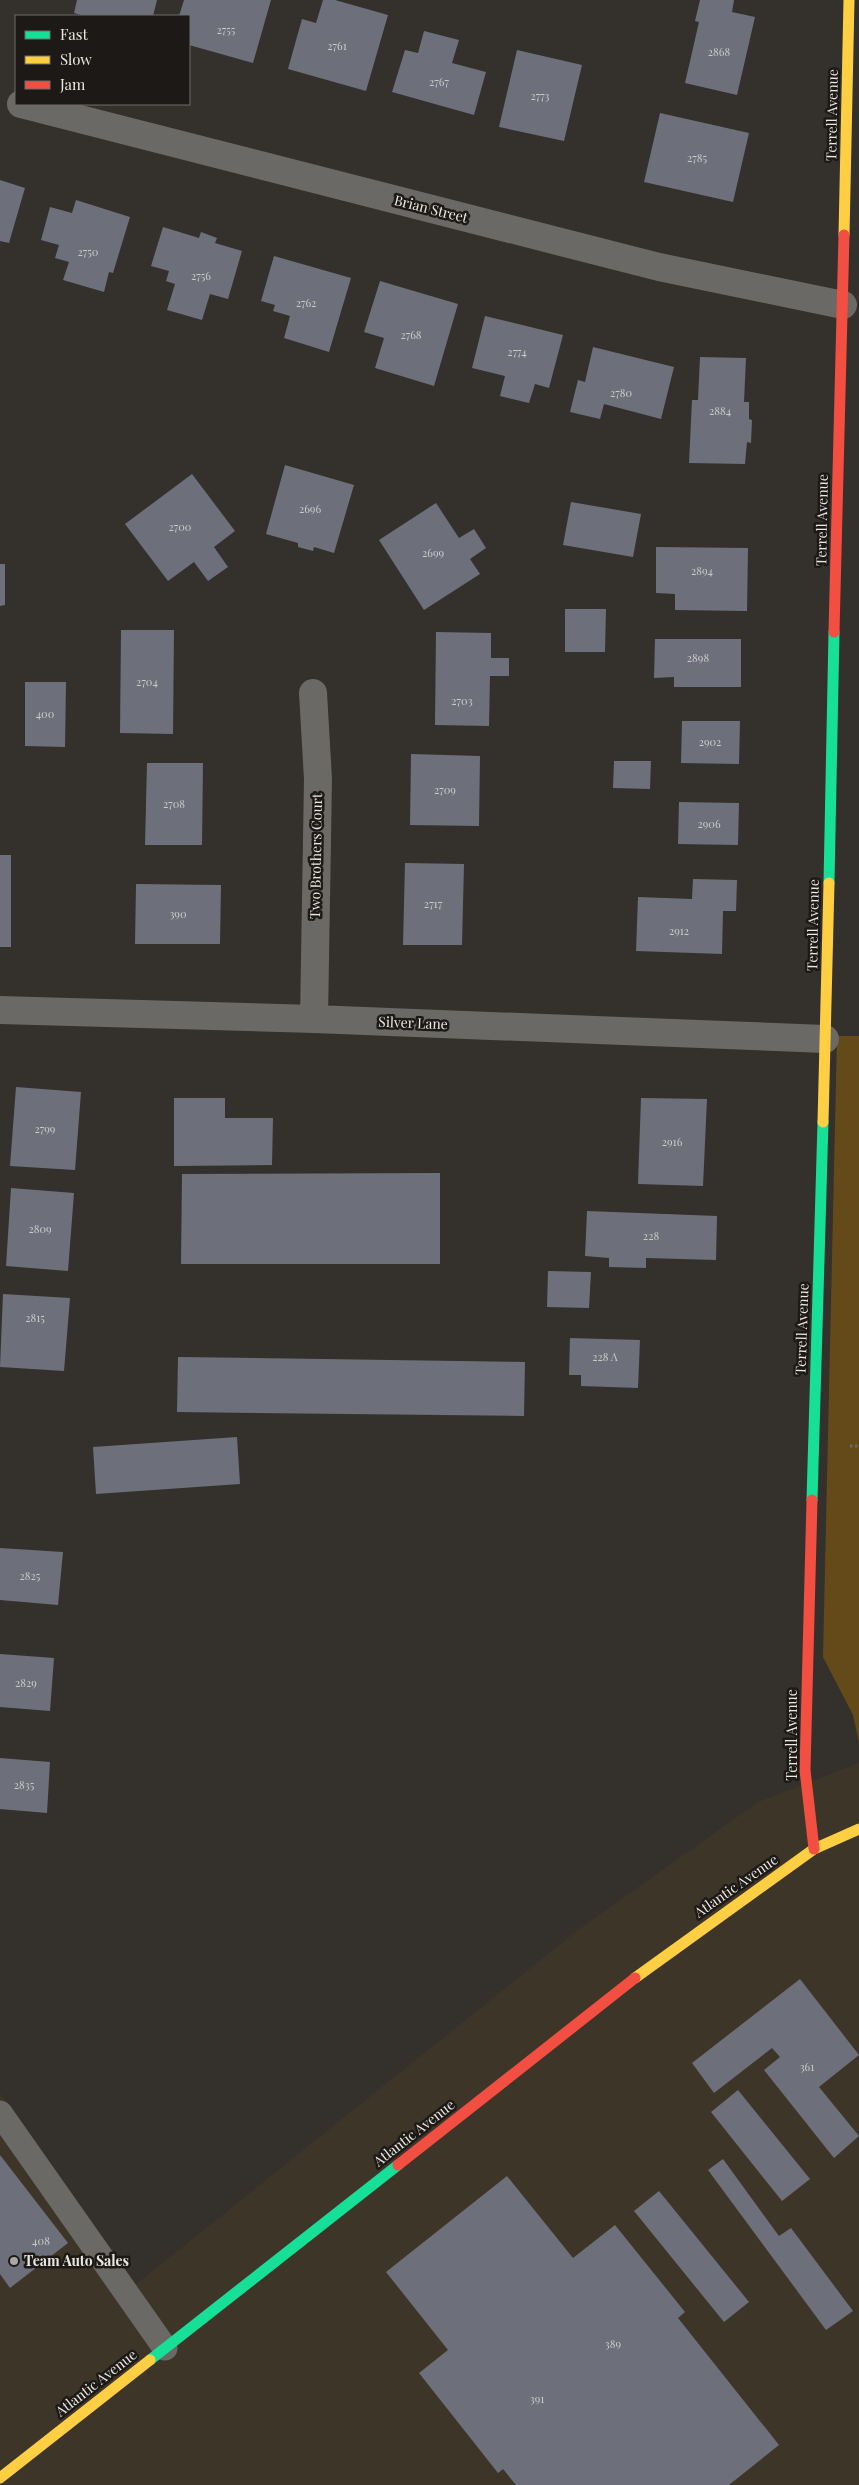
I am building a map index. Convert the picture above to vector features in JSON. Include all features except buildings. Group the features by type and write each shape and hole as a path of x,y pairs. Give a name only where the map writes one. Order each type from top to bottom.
{"street":[{"name":"Terrell Avenue","path":"814,1850 805,1770 843,305 852,201 849,0"},
{"path":"0,98 15,102"},
{"name":"Brian Street","path":"25,105 659,267 843,305"},
{"name":"Two Brothers Court","path":"313,693 318,779 314,1019"},
{"name":"Silver Lane","path":"0,1010 314,1019 825,1040"},
{"name":"Atlantic Avenue","path":"0,2478 663,1956 814,1850 859,1829"}],"lane":[{"path":"0,2113 165,2348"}],"shaded area":[{"path":"837,1036 859,1036 859,1742 853,1715 823,1657"},
{"path":"859,1763 859,2485 0,2485 0,2093 136,2284 578,1930 758,1802"}],"traffic: fast":[{"path":"829,883 834,632"},
{"path":"812,1500 823,1122"},
{"path":"150,2360 398,2165"}],"traffic: slow":[{"path":"844,235 849,0"},
{"path":"823,1122 829,883"},
{"path":"635,1978 814,1849 859,1829"},
{"path":"0,2478 150,2360"}],"traffic: jam":[{"path":"834,632 844,235"},
{"path":"812,1500 805,1770 814,1849"},
{"path":"398,2165 635,1978"}],"place":[{"name":"Team Auto Sales","path":"14,2261"}]}
